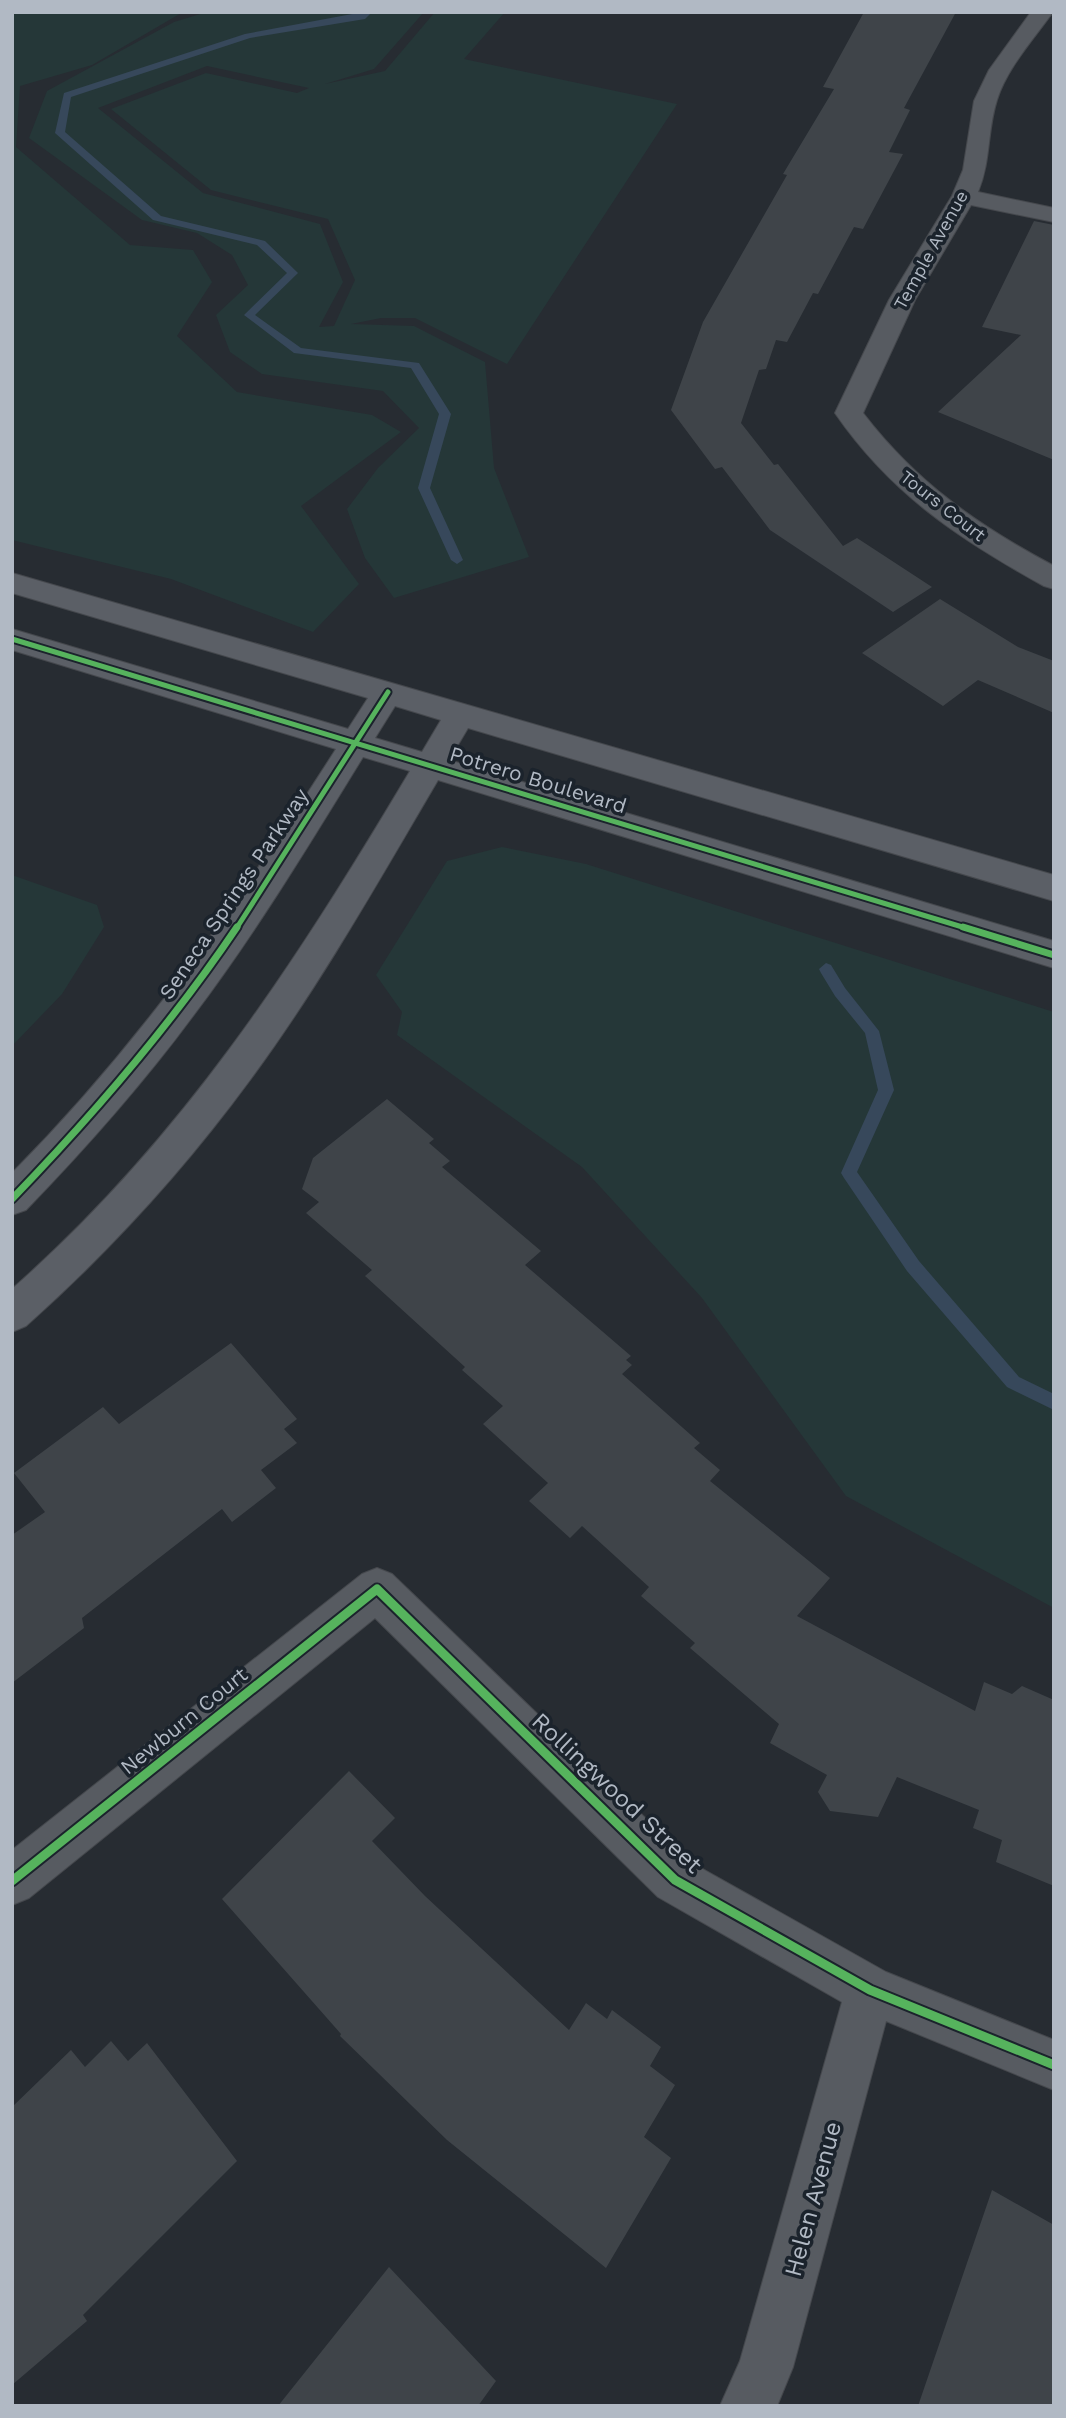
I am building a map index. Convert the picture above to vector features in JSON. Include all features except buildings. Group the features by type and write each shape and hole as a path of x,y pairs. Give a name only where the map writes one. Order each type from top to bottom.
{"street":[{"name":"Temple Avenue","path":"849,413 902,300 964,196 975,170 985,101 1000,70 1042,12"},
{"path":"964,196 1054,215"},
{"name":"Tours Court","path":"849,413 891,465 955,520 1004,552 1054,579"},
{"name":"Potrero Boulevard","path":"12,583 1054,888"},
{"name":"Potrero Boulevard","path":"12,639 1054,955"},
{"name":"Seneca Springs Parkway","path":"12,1199 124,1078 186,999 230,939 388,692"},
{"path":"12,1314 71,1263 167,1156 238,1069 295,986 461,713"},
{"name":"Newburn Court","path":"12,1881 377,1589"},
{"name":"Rollingwood Street","path":"377,1589 675,1880 870,1990 1054,2065"},
{"name":"Helen Avenue","path":"748,2406 766,2367 870,1990"}],"shaded area":[{"path":"12,12 183,12 92,65 20,86 16,147 130,245 193,250 212,282 177,336 237,392 372,415 401,432 301,506 359,584 313,632 171,579 12,540"},
{"path":"207,12 424,12 374,69 325,84 385,71 435,12 505,12 464,59 677,104 507,364 415,318 381,318 351,324 414,326 485,362 494,468 529,557 394,598 365,558 347,509 378,468 419,428 383,391 262,374 230,352 216,315 248,285 232,255 197,233 142,220 29,138 47,91 174,22","holes":["207,66 309,88 297,93 206,73 111,109 211,190 328,219 355,280 334,326 319,327 343,282 320,224 203,193 98,108"]},
{"path":"502,847 586,864 1054,1012 1054,1608 846,1496 702,1298 582,1167 397,1035 402,1012 376,975 447,861"},
{"path":"12,875 97,905 104,927 62,994 12,1046"}],"waterway":[{"path":"368,12 365,16 248,36 67,95 60,133 157,218 261,243 293,273 249,315 298,351 415,365 445,414 424,488 457,560"},
{"path":"826,969 840,992 872,1031 886,1090 849,1173 913,1266 1013,1382 1054,1402"}],"cycle path":[{"path":"12,639 1054,955"},
{"path":"12,1199 127,1073 206,973 271,877 388,692"},
{"path":"12,1881 377,1589 675,1880 870,1990 1054,2065"}]}
